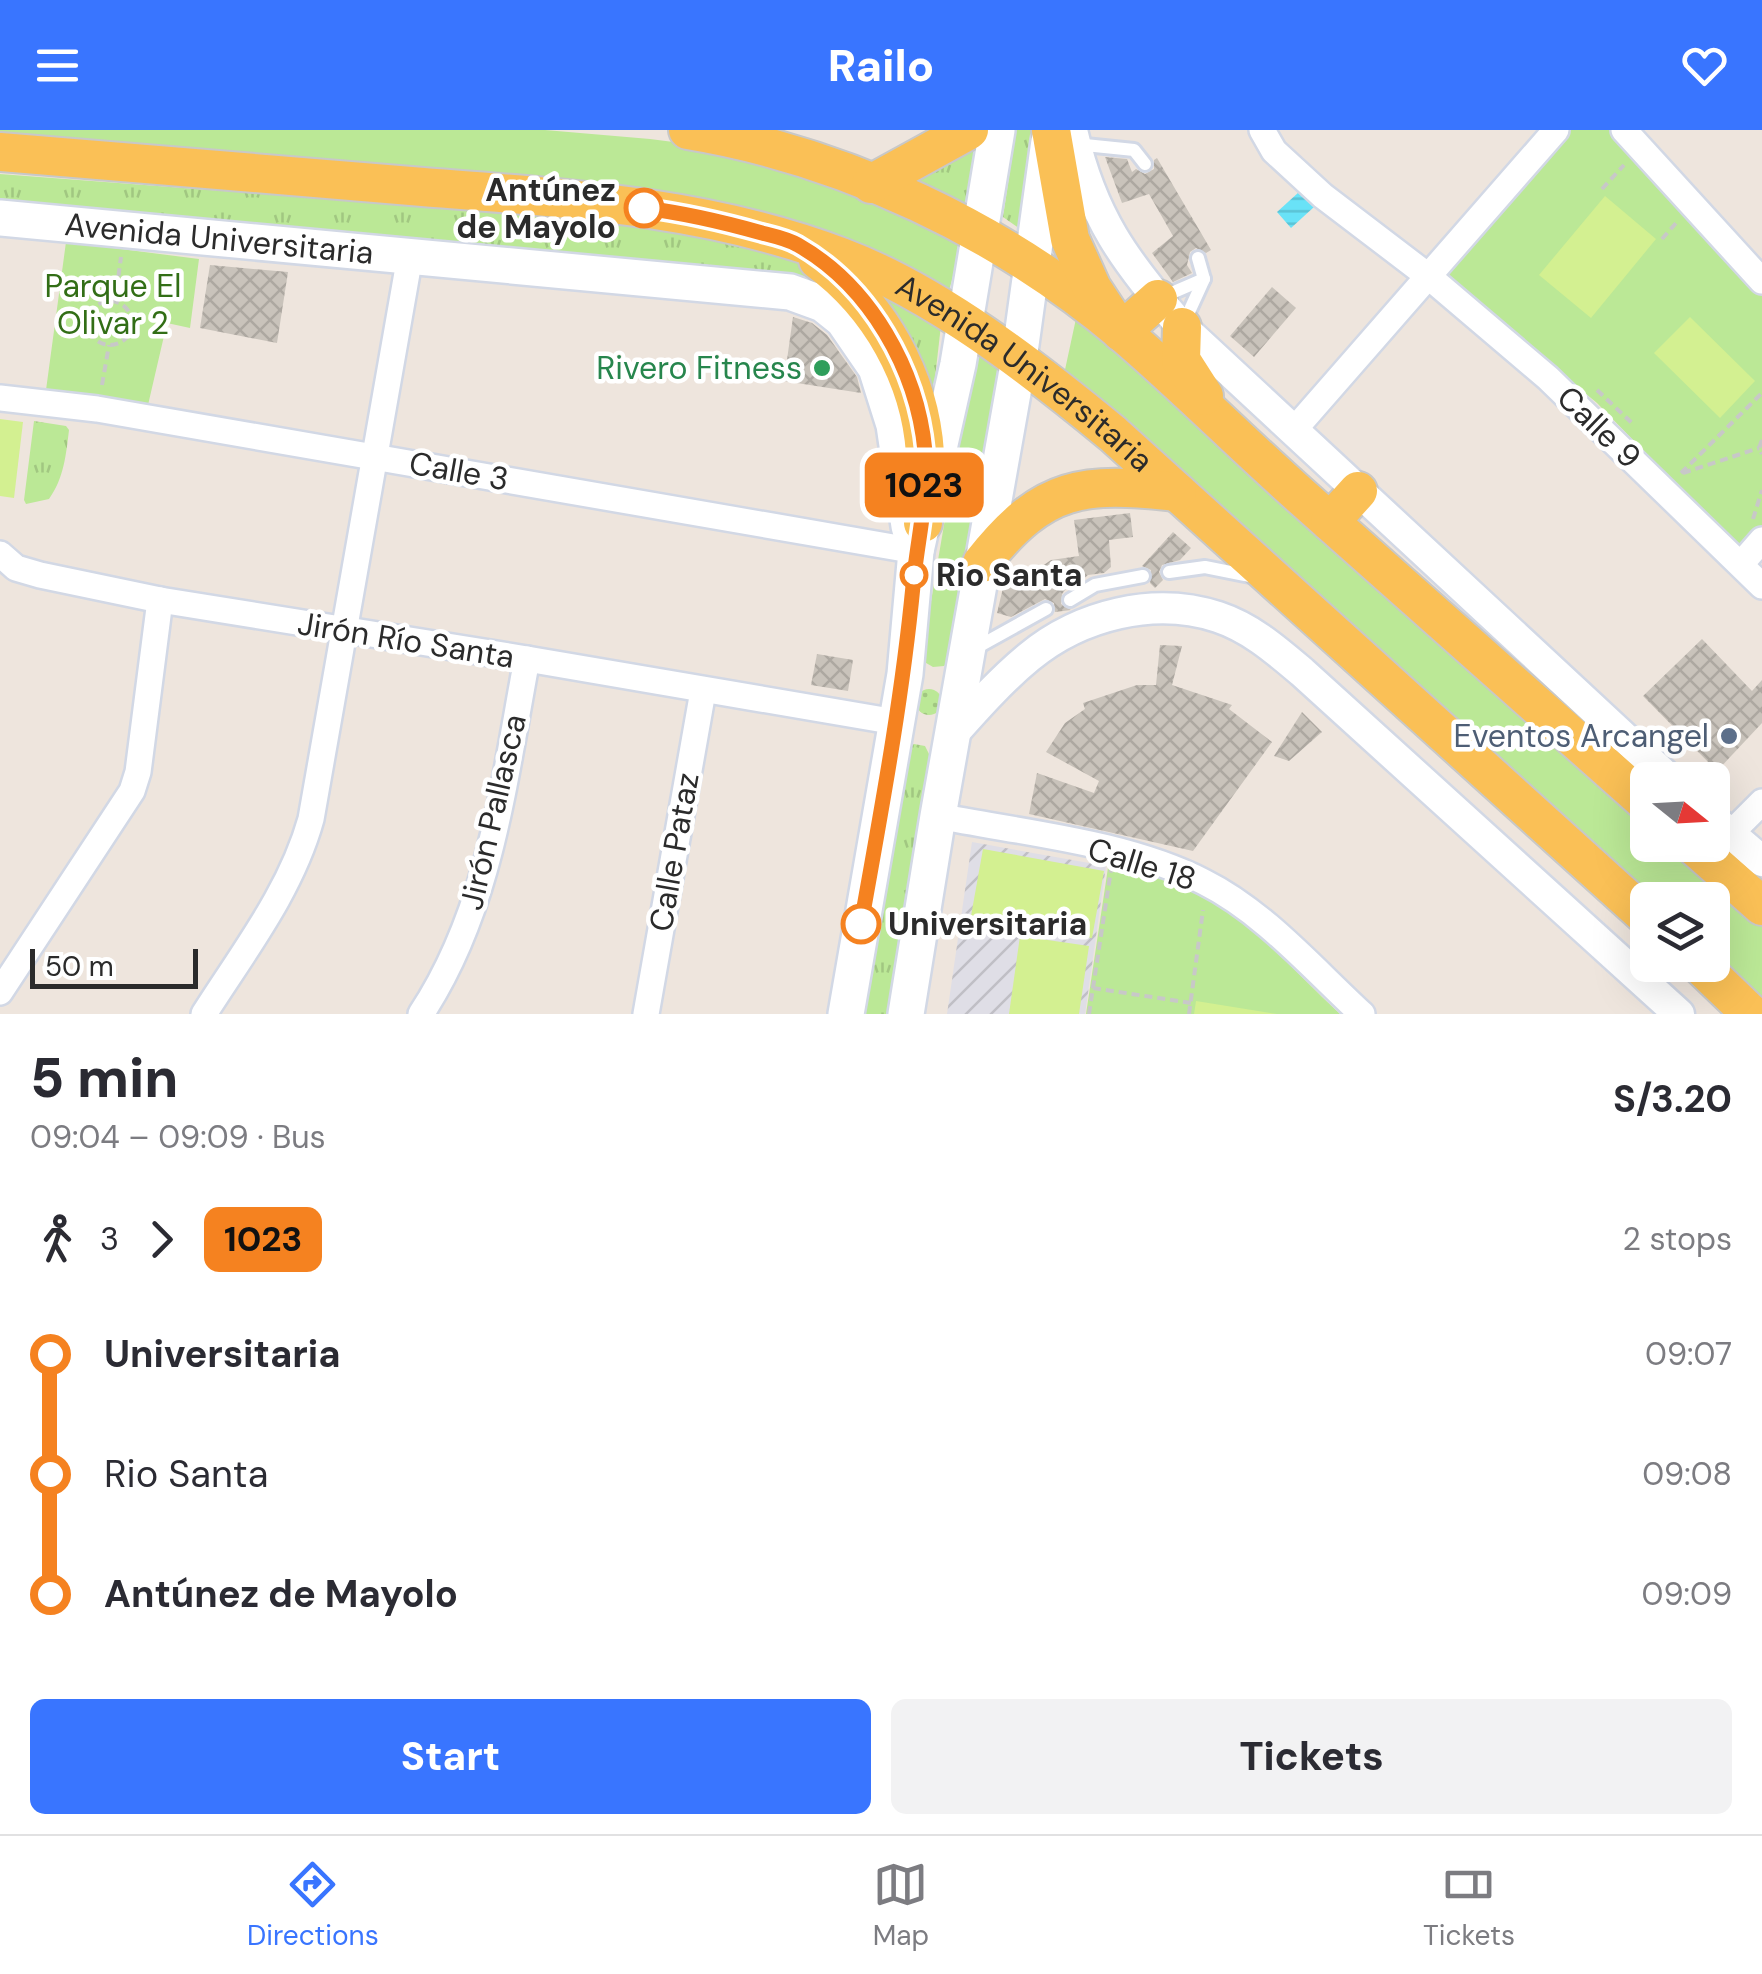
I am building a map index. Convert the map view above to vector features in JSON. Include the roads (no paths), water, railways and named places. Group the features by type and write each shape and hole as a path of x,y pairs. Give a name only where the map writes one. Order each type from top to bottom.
{"main road":[{"path":"688,130 744,141 871,184 981,233 1032,267 1122,332 1630,788"},
{"path":"871,184 967,130"},
{"path":"920,537 964,324 997,130"},
{"path":"906,1014 1032,267 1062,134"},
{"path":"1062,134 1070,239 1092,288 1122,332"},
{"name":"Avenida Universitaria","path":"0,152 644,208 720,221 842,256 912,292 1019,359 1113,434 1630,902"},
{"name":"Avenida Universitaria","path":"0,218 790,292 823,304 843,320 876,368 894,425 908,526 920,537"},
{"path":"796,243 853,290 878,321 910,380 926,454 905,674 846,1014"},
{"path":"1122,332 1170,313 1181,360 1224,427"},
{"path":"982,563 999,542 1040,506 1068,493 1132,486 1177,492"},
{"path":"1330,522 1358,491"},
{"path":"905,674 964,668"},
{"path":"896,722 953,734"},
{"path":"1713,862 1762,906"},
{"path":"1718,982 1751,1014"}],"street":[{"name":"Calle 9","path":"1262,130 1274,152 1323,196 1428,276 1548,378 1762,586"},
{"path":"1292,431 1556,130"},
{"path":"1624,130 1762,282"},
{"path":"1062,134 1113,242 1170,313 1651,762"},
{"path":"204,1014 287,885 302,854 320,780 410,256"},
{"name":"Calle 3","path":"0,398 920,537"},
{"path":"1741,564 1756,531"},
{"name":"Jirón Río Santa","path":"0,554 16,568 40,575 160,600 896,722"},
{"path":"0,992 132,790 138,772 160,600"},
{"path":"953,734 1008,675 1068,631 1104,616 1161,608 1220,618 1271,646 1302,672 1679,1014"},
{"name":"Jirón Pallasca","path":"421,1014 451,961 478,898 528,659"},
{"name":"Calle Pataz","path":"645,1013 703,691"},
{"path":"1730,821 1762,802"},
{"name":"Calle 18","path":"938,816 1114,851 1206,882 1256,916 1362,1014"},
{"path":"1730,834 1762,861"}],"lane":[{"path":"1062,134 1134,150 1145,164"},
{"path":"1198,258 1204,279"},
{"path":"1170,313 1204,279"},
{"path":"1170,313 1204,279"},
{"path":"1170,572 1205,567 1276,582"},
{"path":"1070,600 1095,585 1143,576"},
{"path":"964,668 986,645 1046,609"}],"water":[{"path":"1299,192 1314,207 1291,228 1277,212"}],"place":[{"name":"Antúnez de Mayolo","path":"644,208"},
{"name":"Rivero Fitness","path":"822,368"},
{"name":"Rio Santa","path":"914,575"},
{"name":"Eventos Arcangel","path":"1729,736"},
{"name":"Universitaria","path":"861,924"}],"park label":[{"name":"Parque El Olivar 2","path":"113,304"}]}
